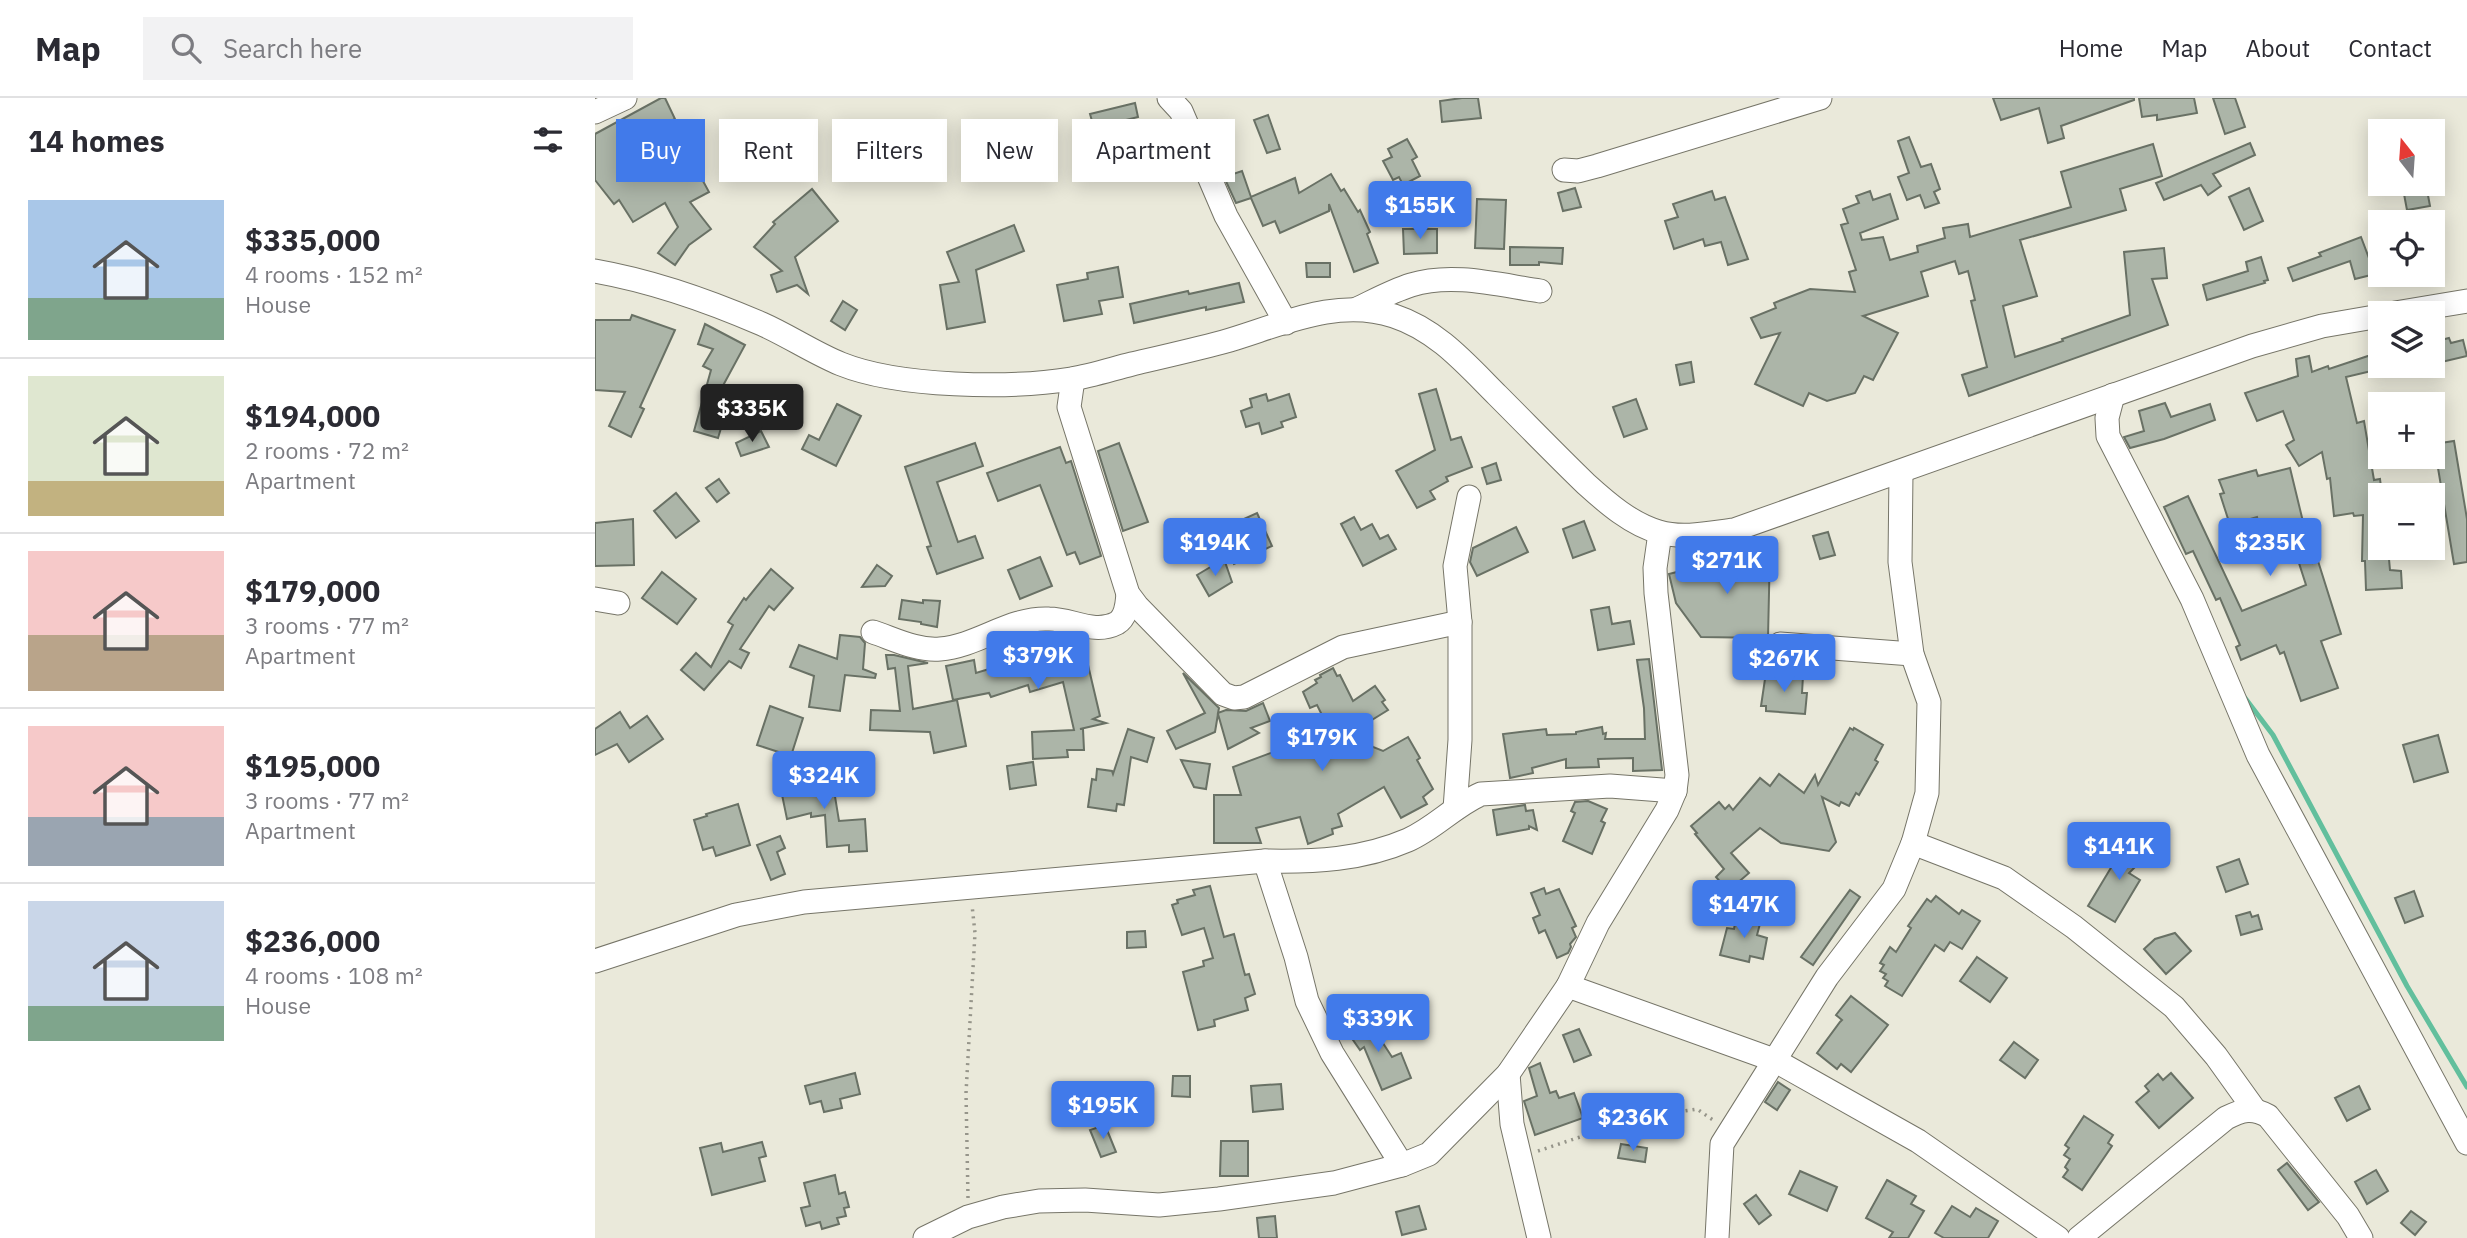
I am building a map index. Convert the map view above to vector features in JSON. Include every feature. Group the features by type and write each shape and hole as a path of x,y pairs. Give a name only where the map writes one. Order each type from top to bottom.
{"street":[{"path":"595,112 625,98"},
{"path":"1169,98 1181,111 1226,216 1286,323"},
{"path":"1565,170 1579,171 1597,166 1820,98"},
{"path":"595,271 620,275 693,297 762,325 840,363 875,374 965,383 1026,384 1073,379 1224,342 1326,311 1357,309 1393,316 1421,328 1450,347 1609,504 1660,533 1694,535 1734,530 2252,346 2322,326 2368,318"},
{"path":"1357,309 1412,284 1433,280 1460,279 1540,291"},
{"path":"2445,305 2467,301"},
{"path":"1073,379 1069,407 1128,594 1223,694 1244,698 1343,647 1460,622"},
{"path":"2113,395 2108,418 2108,436 2192,599 2258,755 2467,1143"},
{"path":"1717,1238 1722,1144 1827,977 1894,889 1913,843 1927,793 1929,702 1912,654 1900,562 1901,472"},
{"path":"1455,809 1460,740 1460,622 1455,566 1469,498"},
{"path":"925,1238 968,1217 1039,1201 1085,1199 1159,1205 1219,1199 1334,1183 1402,1165 1429,1154 1508,1074 1568,986 1598,923 1667,810 1675,791 1677,775 1656,593 1655,568 1660,533"},
{"path":"873,632 923,648 941,649 1031,620 1051,618 1094,628 1117,623 1123,617 1128,594"},
{"path":"1780,644 1912,654"},
{"path":"595,961 736,915 804,902 1265,861 1321,862 1369,854 1408,840 1481,794 1610,786 1675,791"},
{"path":"1913,843 2004,878 2074,927 2174,1007 2216,1056 2254,1109 2268,1116 2348,1216 2361,1238"},
{"path":"1265,861 1296,957 1307,1001 1332,1054 1378,1123 1402,1165"},
{"path":"1568,986 1774,1060 1918,1141 2058,1238"},
{"path":"1508,1074 1512,1124 1539,1238"},
{"path":"2079,1238 2227,1118 2254,1109"}],"path":[{"path":"968,1217 966,1093 975,933 970,886"},
{"path":"1521,1157 1595,1132 1614,1122 1697,1109 1712,1117 1722,1144"}],"building":[{"path":"665,98 675,119 622,119"},
{"path":"1478,98 1481,118 1442,122 1440,101"},
{"path":"1993,98 2134,100 2061,126 2064,138 2048,143 2039,108 2001,120"},
{"path":"2139,98 2194,98 2197,113 2157,120 2157,115 2142,117"},
{"path":"2213,98 2235,98 2245,127 2225,134"},
{"path":"1135,103 1138,117 1091,119 1090,114"},
{"path":"1268,115 1280,149 1267,153 1254,120"},
{"path":"616,123 616,182 704,182 709,192 690,202 711,229 689,245 675,265 658,253 678,227 665,203 633,222 619,200 614,204 595,180 595,134"},
{"path":"1909,137 1921,167 1931,164 1940,189 1934,192 1939,203 1925,208 1920,195 1907,200 1898,177 1909,173 1898,141"},
{"path":"1407,139 1417,157 1412,160 1420,176 1403,185 1399,177 1393,180 1383,161 1392,157 1388,149"},
{"path":"2250,143 2255,155 2213,174 2221,186 2208,195 2201,185 2164,200 2156,183"},
{"path":"2153,144 2162,176 2120,189 2126,210 2020,240 2037,296 2003,306 2015,357 2063,341 2062,339 2130,315 2124,252 2164,248 2167,278 2152,279 2168,325 1969,396 1962,375 1987,367 1971,301 1975,300 1968,271 1959,274 1955,261 1921,272 1928,296 1863,316 1898,333 1873,380 1864,376 1855,393 1827,401 1809,393 1803,406 1755,384 1780,333 1761,338 1751,318 1776,308 1774,303 1810,289 1855,292 1849,272 1856,270 1841,225 1848,223 1843,209 1859,203 1856,196 1870,191 1873,200 1890,194 1898,219 1860,233 1862,240 1883,237 1890,260 1918,252 1917,246 1945,238 1943,228 1968,224 1970,237 2071,207 2061,172"},
{"path":"1242,171 1251,197 1295,178 1299,193 1331,174 1341,191 1344,189 1358,212 1360,210 1370,232 1367,234 1378,263 1354,272 1329,204 1329,211 1280,233 1275,221 1263,226 1251,198 1236,203 1226,182 1235,182 1235,173"},
{"path":"1575,188 1581,207 1563,211 1558,193"},
{"path":"2249,188 2263,221 2244,230 2229,197"},
{"path":"812,189 838,221 795,257 808,294 797,285 777,292 771,275 782,271 754,247 775,224 773,222"},
{"path":"1712,191 1715,200 1725,197 1748,259 1728,265 1721,242 1705,246 1703,239 1674,249 1665,221 1678,217 1673,204"},
{"path":"2404,196 2428,196 2430,206 2407,210"},
{"path":"1477,199 1506,200 1504,249 1475,248"},
{"path":"1014,225 1024,251 976,270 985,322 947,329 940,285 959,282 947,252"},
{"path":"1403,229 1437,229 1437,253 1404,254"},
{"path":"2361,237 2368,256 2368,276 2355,279 2350,261 2293,281 2288,268 2321,256 2319,253"},
{"path":"1510,247 1563,248 1562,264 1539,262 1539,265 1510,265"},
{"path":"2261,257 2268,280 2264,281 2265,283 2207,300 2203,285 2248,271 2246,262"},
{"path":"1306,263 1330,263 1330,277 1307,277"},
{"path":"1118,267 1123,297 1099,301 1102,314 1064,321 1057,285 1088,279 1087,273"},
{"path":"1239,283 1244,302 1206,310 1206,307 1134,323 1130,304"},
{"path":"843,301 857,310 845,330 831,321"},
{"path":"632,315 675,330 640,407 644,409 631,437 609,426 625,392 595,390 595,320 630,320"},
{"path":"705,324 745,345 719,393 722,394 720,403 728,405 718,438 694,431 711,370 703,366 713,349 698,344"},
{"path":"2449,338 2451,343 2463,340 2467,356 2445,361 2445,339"},
{"path":"2309,356 2312,372 2328,366 2329,369 2368,356 2368,372 2346,377 2357,423 2364,421 2368,469 2372,469 2374,480 2380,479 2380,483 2368,483 2368,560 2389,560 2390,570 2401,571 2402,588 2366,590 2365,561 2362,561 2363,515 2354,516 2353,513 2334,516 2330,478 2327,479 2322,452 2299,466 2286,445 2294,440 2283,411 2257,421 2245,393 2298,376 2296,359"},
{"path":"1691,362 1694,382 1680,385 1676,365"},
{"path":"1436,389 1451,440 1461,437 1472,467 1446,477 1448,481 1430,491 1435,499 1417,508 1396,471 1435,450 1419,394"},
{"path":"1266,394 1268,401 1289,394 1296,417 1281,422 1283,427 1262,434 1259,423 1246,427 1241,411 1252,407 1250,399"},
{"path":"1636,399 1647,429 1624,437 1613,407"},
{"path":"2165,403 2171,417 2210,404 2215,420 2130,448 2124,437 2144,431 2139,411"},
{"path":"837,404 861,416 836,466 802,449 809,435 819,440"},
{"path":"761,431 769,447 741,456 736,443"},
{"path":"2454,441 2467,519 2467,562 2454,564 2445,510 2445,483 2440,483 2438,469 2445,469 2445,442"},
{"path":"975,443 983,466 937,482 958,542 975,536 983,558 937,574 927,547 931,546 905,467"},
{"path":"1119,443 1148,522 1123,531 1098,451"},
{"path":"1060,447 1066,463 1071,461 1101,556 1080,564 1075,552 1067,555 1040,485 998,501 987,473"},
{"path":"1496,463 1501,480 1487,484 1482,468"},
{"path":"2290,468 2313,563 2318,561 2341,634 2321,641 2338,688 2301,701 2284,652 2280,654 2276,645 2241,660 2236,647 2240,645 2220,598 2216,600 2193,551 2186,554 2164,507 2188,496 2242,611 2306,585 2297,557 2288,559 2286,547 2265,552 2257,517 2230,525 2220,494 2224,493 2219,480 2256,470 2258,476"},
{"path":"719,479 729,493 717,502 706,488"},
{"path":"676,493 699,521 676,538 654,511"},
{"path":"1257,513 1272,546 1234,564 1224,542 1230,537 1226,527"},
{"path":"1354,517 1361,530 1372,524 1380,539 1388,535 1396,549 1363,566 1341,524"},
{"path":"633,519 634,565 595,566 595,523"},
{"path":"1584,521 1595,550 1573,558 1563,529"},
{"path":"1516,527 1528,552 1477,576 1470,562 1473,548"},
{"path":"1828,532 1835,555 1820,559 1813,536"},
{"path":"1770,548 1768,638 1701,637 1676,603 1669,574"},
{"path":"1040,557 1052,586 1020,599 1008,570"},
{"path":"1224,559 1232,582 1209,596 1197,575"},
{"path":"877,565 892,576 885,586 862,587"},
{"path":"771,569 793,588 774,610 769,606 740,649 749,653 741,668 729,661 704,690 681,670 696,653 711,667 733,625 728,622 744,598 746,600"},
{"path":"662,572 696,599 677,624 642,598"},
{"path":"902,600 923,603 923,600 940,601 937,627 899,619"},
{"path":"1609,607 1612,624 1630,621 1634,644 1598,650 1591,610"},
{"path":"1046,633 1055,661 1084,648 1100,716 1093,719 1106,723 1080,729 1083,729 1084,750 1067,750 1068,757 1033,759 1032,732 1074,730 1063,682 1030,692 1028,685 991,697 989,693 953,700 946,666 974,660 976,673 999,666 1002,673 1029,665 1021,640 1027,638 1026,636"},
{"path":"840,635 860,637 865,643 863,669 876,674 875,678 845,675 840,711 809,707 814,676 790,667 799,645 837,659"},
{"path":"886,655 928,663 908,666 913,709 957,700 966,746 934,753 930,732 870,730 871,710 900,711 895,668 888,669"},
{"path":"1649,659 1662,770 1633,771 1633,758 1598,759 1599,767 1566,768 1566,759 1532,768 1533,773 1510,778 1503,734 1546,729 1547,735 1576,734 1602,727 1603,734 1606,733 1605,739 1645,739 1644,708 1637,660"},
{"path":"1333,668 1337,676 1340,675 1353,701 1375,686 1385,700 1382,702 1388,710 1359,728 1373,747 1383,751 1408,737 1433,789 1423,797 1427,804 1401,818 1384,787 1338,814 1342,826 1332,829 1333,834 1308,844 1300,817 1256,828 1261,843 1214,843 1214,795 1241,795 1233,767 1330,731 1317,705 1310,708 1303,692 1317,683 1315,680 1321,677 1320,675"},
{"path":"1183,673 1219,708 1218,713 1226,710 1246,711 1263,703 1270,721 1251,728 1259,733 1228,749 1218,714 1215,732 1176,749 1167,731 1205,713"},
{"path":"1772,673 1803,676 1802,693 1807,693 1805,714 1766,711 1766,706 1761,706 1765,679 1770,679"},
{"path":"770,706 803,718 791,756 757,745"},
{"path":"620,712 630,728 647,716 663,739 629,762 617,744 595,755 595,729"},
{"path":"1850,728 1883,745 1875,760 1878,762 1859,795 1856,793 1849,806 1841,802 1839,806 1822,797 1836,842 1829,851 1781,843 1760,828 1731,853 1749,873 1728,891 1716,877 1724,869 1691,826 1719,802 1725,809 1729,805 1733,810 1760,778 1770,786 1779,774 1804,793 1815,775 1818,785"},
{"path":"1128,729 1154,738 1147,762 1131,757 1124,805 1117,804 1116,811 1088,807 1092,779 1096,780 1097,769 1112,771 1113,774"},
{"path":"2438,735 2448,772 2414,782 2403,745"},
{"path":"1181,760 1210,764 1206,789 1194,787"},
{"path":"1033,762 1036,785 1010,789 1007,766"},
{"path":"822,775 822,779 832,778 839,821 865,819 867,851 849,852 849,845 827,847 825,815 811,817 811,813 787,819 780,785"},
{"path":"1588,801 1607,809 1601,821 1605,823 1592,854 1563,841 1575,813 1571,811 1575,802"},
{"path":"738,804 750,845 716,856 713,847 703,850 694,820"},
{"path":"1525,805 1526,811 1533,810 1537,830 1529,826 1529,829 1497,835 1493,810"},
{"path":"780,836 785,848 777,852 785,874 771,880 757,845"},
{"path":"2133,838 2149,853 2129,873 2140,880 2115,922 2088,906 2121,851"},
{"path":"2239,859 2248,884 2226,892 2217,867"},
{"path":"1210,886 1224,937 1234,934 1245,975 1249,974 1255,994 1245,998 1248,1010 1214,1020 1215,1026 1198,1030 1183,972 1204,966 1203,961 1213,958 1204,928 1182,935 1172,905 1178,903 1177,900 1195,895 1193,890"},
{"path":"1544,888 1546,894 1559,889 1576,926 1572,928 1576,937 1570,944 1568,953 1557,958 1545,930 1539,933 1533,918 1540,915 1531,893"},
{"path":"1850,890 1860,897 1813,965 1801,957"},
{"path":"2414,891 2423,916 2405,923 2395,898"},
{"path":"1936,896 1959,914 1962,910 1980,921 1962,949 1950,942 1944,951 1935,945 1902,996 1885,986 1888,981 1883,978 1886,974 1880,971 1884,965 1880,963 1890,947 1896,952 1911,928 1908,926 1927,899 1931,902"},
{"path":"2250,912 2252,917 2258,915 2262,929 2241,935 2236,916"},
{"path":"1737,914 1761,920 1757,935 1767,938 1763,959 1750,956 1749,962 1720,955 1727,928 1734,929"},
{"path":"1145,931 1146,947 1127,948 1127,932"},
{"path":"2175,933 2191,951 2166,974 2144,949 2155,939"},
{"path":"1977,957 2007,978 1990,1002 1960,981"},
{"path":"1851,996 1888,1025 1851,1072 1841,1064 1837,1069 1817,1053 1842,1020 1836,1015"},
{"path":"1364,1014 1392,1057 1401,1053 1411,1078 1382,1090 1364,1047 1360,1050 1344,1027"},
{"path":"1579,1029 1591,1055 1574,1062 1563,1035"},
{"path":"2014,1042 2038,1060 2025,1078 2000,1060"},
{"path":"1540,1063 1550,1093 1556,1091 1559,1098 1574,1093 1583,1118 1535,1135 1524,1101 1537,1096 1529,1068"},
{"path":"855,1073 860,1094 840,1099 842,1108 824,1112 821,1101 810,1104 805,1086"},
{"path":"2171,1073 2193,1098 2159,1128 2136,1102 2149,1091 2145,1086 2158,1074 2163,1080"},
{"path":"1173,1076 1190,1076 1190,1097 1172,1096"},
{"path":"1778,1082 1790,1090 1777,1110 1765,1102"},
{"path":"1281,1084 1283,1109 1253,1112 1251,1086"},
{"path":"2359,1086 2370,1109 2347,1121 2335,1098"},
{"path":"2084,1116 2113,1135 2108,1143 2112,1146 2082,1190 2063,1177 2068,1170 2065,1167 2070,1159 2064,1155 2069,1148 2065,1145"},
{"path":"1105,1125 1116,1152 1101,1157 1090,1130"},
{"path":"1221,1141 1248,1141 1248,1176 1220,1176"},
{"path":"762,1142 766,1156 759,1158 765,1181 712,1195 700,1148 721,1143 723,1152"},
{"path":"1621,1144 1647,1148 1645,1162 1618,1158"},
{"path":"2287,1163 2319,1202 2308,1210 2278,1170"},
{"path":"2376,1170 2388,1191 2367,1204 2355,1182"},
{"path":"1800,1171 1837,1187 1827,1211 1789,1194"},
{"path":"835,1175 839,1194 845,1192 849,1207 844,1208 846,1216 837,1218 839,1224 822,1229 820,1222 806,1226 801,1208 810,1206 804,1183"},
{"path":"1887,1180 1916,1196 1911,1204 1924,1211 1908,1238 1889,1238 1893,1232 1866,1218"},
{"path":"1756,1195 1771,1215 1759,1224 1744,1204"},
{"path":"1419,1206 1426,1229 1402,1235 1396,1212"},
{"path":"1952,1206 1970,1217 1976,1208 1998,1221 1988,1238 1944,1238 1935,1233"},
{"path":"2411,1211 2426,1222 2415,1235 2401,1223"},
{"path":"1275,1216 1277,1238 1259,1238 1257,1218"}],"waterway":[{"path":"2245,698 2273,735 2407,986 2467,1087"}]}
